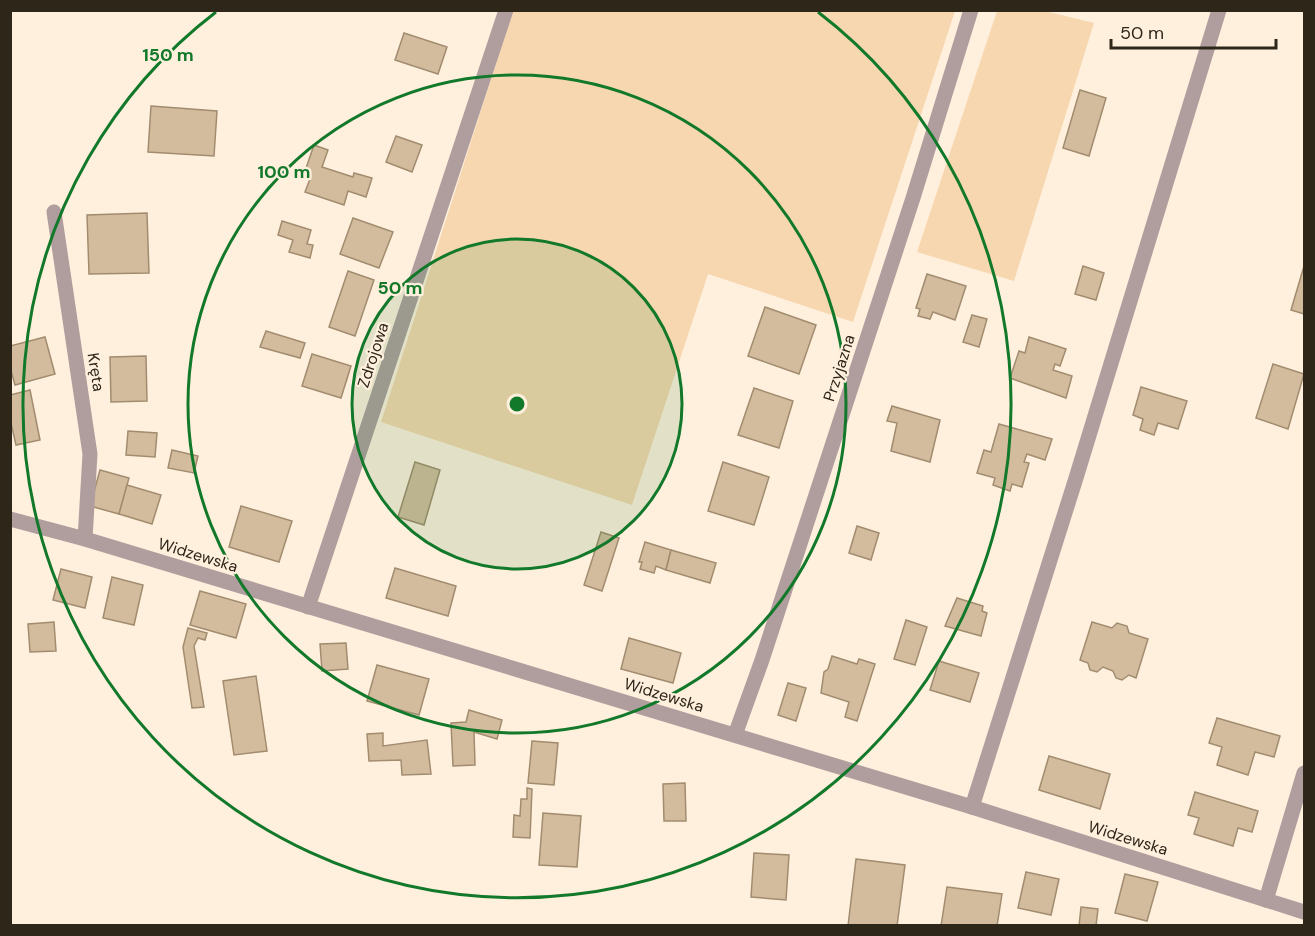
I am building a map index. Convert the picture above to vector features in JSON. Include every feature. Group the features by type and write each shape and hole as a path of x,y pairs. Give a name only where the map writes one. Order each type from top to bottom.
{"street":[{"name":"Zdrojowa","path":"308,607 506,10"},
{"name":"Przyjazna","path":"735,735 762,660 972,10"},
{"path":"972,807 1076,478 1219,10"},
{"name":"Kręta","path":"54,212 90,454 85,539"},
{"name":"Widzewska","path":"10,519 85,539 735,735 1305,912"},
{"path":"1266,900 1305,772"}],"shaded area":[{"path":"513,11 955,11 853,322 708,274 632,505 381,422"},
{"path":"997,11 1045,11 1094,23 1014,281 917,252"}],"building":[{"path":"404,33 447,47 438,74 395,60"},
{"path":"1080,90 1106,98 1089,156 1063,148"},
{"path":"151,106 217,111 214,156 148,152"},
{"path":"396,136 422,145 412,172 386,162"},
{"path":"314,145 328,150 322,167 353,177 354,173 372,178 366,197 348,191 344,205 305,192 310,179 303,177"},
{"path":"147,213 149,273 89,274 87,215"},
{"path":"353,218 393,232 379,268 340,254"},
{"path":"282,221 311,230 307,244 313,245 310,258 289,252 293,240 278,235"},
{"path":"1083,266 1104,273 1096,300 1075,294"},
{"path":"1304,266 1304,314 1291,310"},
{"path":"348,271 374,280 355,336 329,327"},
{"path":"927,274 966,286 955,320 933,312 930,319 918,316 920,309 916,308"},
{"path":"765,307 816,325 799,374 748,356"},
{"path":"972,315 987,319 979,347 963,342"},
{"path":"266,331 305,343 300,358 260,347"},
{"path":"45,337 55,374 15,385 10,367 10,346"},
{"path":"1029,337 1066,349 1060,366 1055,364 1053,370 1072,376 1066,398 1010,378 1019,351 1025,353"},
{"path":"312,354 351,366 341,398 302,386"},
{"path":"146,356 147,401 111,402 110,357"},
{"path":"1273,364 1304,374 1288,429 1256,418"},
{"path":"1141,387 1187,401 1178,429 1158,423 1154,435 1140,430 1143,419 1133,415"},
{"path":"754,388 793,401 779,448 738,435"},
{"path":"30,390 40,440 16,445 10,419 10,395"},
{"path":"892,406 940,420 930,462 891,451 897,423 887,421"},
{"path":"999,424 1052,439 1045,460 1027,454 1024,462 1029,463 1022,487 1012,484 1010,491 993,485 995,478 977,473 984,450 991,452"},
{"path":"128,431 157,433 155,457 126,455"},
{"path":"172,450 198,456 194,473 168,468"},
{"path":"415,462 440,470 424,525 398,517"},
{"path":"723,462 769,477 754,525 708,511"},
{"path":"100,470 129,478 119,514 90,506"},
{"path":"127,485 161,495 152,524 119,514"},
{"path":"241,506 292,521 279,562 229,547"},
{"path":"857,526 879,533 871,560 849,553"},
{"path":"601,532 619,538 602,591 584,585"},
{"path":"645,542 671,550 666,570 656,566 654,573 640,569 642,562 639,562"},
{"path":"671,550 716,563 710,583 666,570"},
{"path":"395,568 456,586 448,616 386,598"},
{"path":"61,569 92,577 85,608 53,600"},
{"path":"112,577 143,585 134,625 103,618"},
{"path":"200,591 246,604 236,638 190,625"},
{"path":"957,598 983,606 982,611 987,613 981,636 945,626"},
{"path":"906,620 927,627 915,665 894,659"},
{"path":"54,622 56,651 30,652 28,624"},
{"path":"1092,622 1112,628 1117,623 1127,626 1129,633 1148,639 1136,678 1129,675 1122,680 1116,678 1113,671 1103,667 1097,672 1090,670 1088,663 1080,660"},
{"path":"188,628 207,633 205,640 198,638 194,646 204,707 192,708 183,647"},
{"path":"629,638 681,653 673,683 621,669"},
{"path":"346,643 348,669 322,671 320,644"},
{"path":"832,656 857,664 859,659 875,664 857,721 845,717 849,702 821,693 824,672 828,669"},
{"path":"939,661 979,673 970,702 930,690"},
{"path":"377,665 429,679 419,715 367,701"},
{"path":"256,676 267,751 234,755 223,681"},
{"path":"788,683 806,688 796,721 778,715"},
{"path":"469,710 502,720 497,739 474,732 475,765 453,766 451,723 466,722"},
{"path":"1217,718 1280,736 1274,757 1255,752 1248,775 1217,765 1222,747 1209,743"},
{"path":"383,733 383,746 427,740 431,774 402,775 401,760 369,761 367,734"},
{"path":"532,741 558,743 554,785 528,783"},
{"path":"1049,756 1110,774 1100,809 1039,790"},
{"path":"685,783 686,821 664,821 663,784"},
{"path":"527,788 532,789 530,838 513,837 514,815 520,816 521,799 527,799"},
{"path":"1195,792 1258,811 1252,832 1238,828 1233,846 1194,834 1199,818 1188,815"},
{"path":"543,813 581,816 577,867 539,865"},
{"path":"754,853 789,855 786,900 751,897"},
{"path":"856,859 905,865 897,926 848,926"},
{"path":"1026,872 1059,879 1051,915 1018,908"},
{"path":"1125,874 1158,882 1147,921 1115,913"},
{"path":"947,887 1002,894 997,926 941,926"},
{"path":"1081,907 1098,909 1096,926 1079,926"}]}
